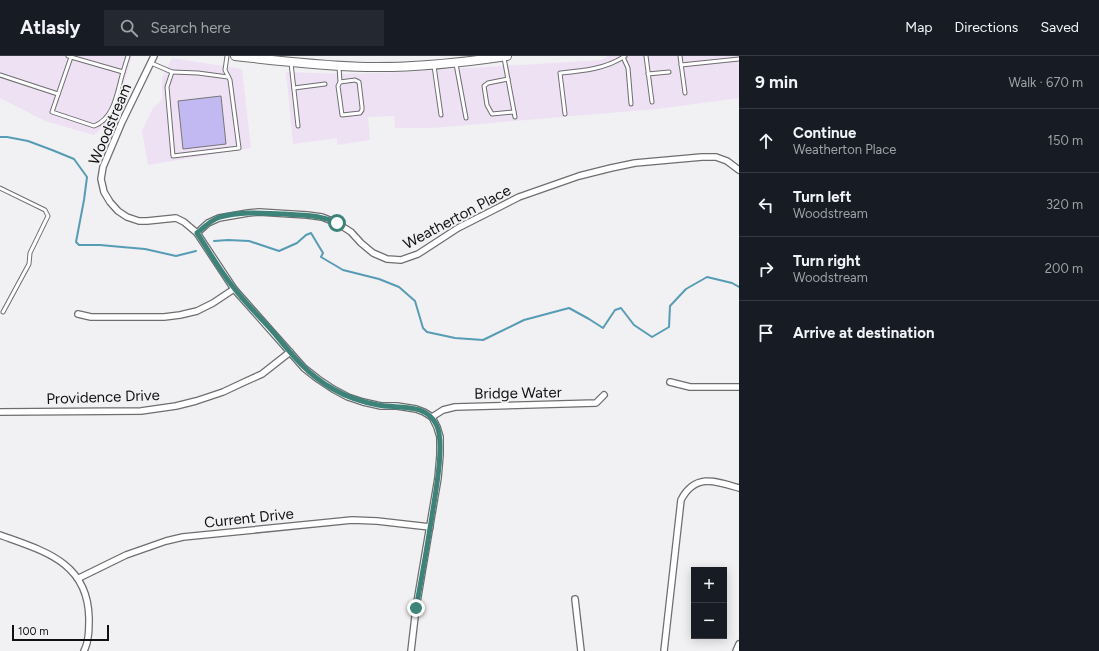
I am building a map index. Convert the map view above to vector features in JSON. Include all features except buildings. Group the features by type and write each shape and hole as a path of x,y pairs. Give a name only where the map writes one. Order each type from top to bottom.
{"main road":[{"path":"236,56 291,62 374,66 456,63 505,56"}],"street":[{"name":"Woodstream","path":"154,56 122,122 103,166 101,179 104,192 110,202 118,211 127,217 139,221 176,218 184,222 197,233 234,289 304,368 318,379 348,397 380,406 398,406 416,409 432,417"},
{"name":"Weatherton Place","path":"197,233 208,223 219,218 248,213 259,212 322,217 337,223 351,232 373,254 387,259 401,260 418,254 458,228 520,196 579,176 635,163 702,157 716,157 727,161 739,170"},
{"path":"78,314 91,317 164,317 180,315 197,311 213,303 234,289"},
{"name":"Providence Drive","path":"0,412 140,411 176,406 223,392 262,374 290,352"},
{"path":"670,382 690,387 739,387"},
{"name":"Bridge Water","path":"432,417 443,410 455,407 596,403 604,395"},
{"path":"411,651 416,608 438,478 440,437 432,417"},
{"path":"664,651 681,500 686,491 701,481 710,481 739,488"},
{"name":"Current Drive","path":"79,578 126,555 166,541 183,537 352,520 377,521 430,527"},
{"path":"0,534 44,551 66,566 79,578 86,592 89,606 89,635 84,651"},
{"path":"574,599 581,651"},
{"path":"736,651 739,644"}],"lane":[{"path":"123,72 70,56 52,112 94,126 103,121 112,108 128,56"},
{"path":"172,72 167,87 174,156 239,148 230,80 225,70 226,56"},
{"path":"505,56 515,117"},
{"path":"646,56 652,102"},
{"path":"680,56 685,93"},
{"path":"565,114 560,73 589,70 609,64 624,57 628,68 631,104"},
{"path":"681,66 739,59"},
{"path":"291,62 298,126"},
{"path":"151,63 172,72 198,73 228,77"},
{"path":"456,63 466,118"},
{"path":"434,64 441,115"},
{"path":"339,65 340,82 338,86 342,115 360,113 362,107 359,82 355,80 340,82"},
{"path":"648,74 669,72"},
{"path":"0,75 58,94"},
{"path":"508,80 488,83 484,86 487,105 492,114 514,112"},
{"path":"294,88 325,84"},
{"path":"0,188 46,210 48,216 30,253 29,264 2,312"}],"shaded area":[{"path":"0,56 132,56 114,116 94,135 45,121 0,98"},
{"path":"608,56 739,56 739,98 657,109 432,128 395,128 394,116 368,117 370,140 337,145 337,138 293,144 286,72 345,74 404,72 601,60"},
{"path":"172,58 242,69 251,148 148,165 142,131 153,108 162,100 162,78"}],"waterway":[{"path":"0,137 28,141 74,159 87,177 76,242 79,245 100,245 145,249 176,256 196,251"},
{"path":"214,241 249,241 279,251 297,243 306,235 311,233 323,253 321,257 343,270 379,279 399,287 415,301 423,328 427,332 455,338 483,340 524,320 569,308 603,328 615,310 621,308 634,325 652,337 669,327 670,306 686,289 707,277 732,283 739,287"}],"route":[{"path":"337,223 322,217 259,212 219,218 208,223 197,233 234,289 304,368 318,379 348,397 380,406 398,406 416,409 432,417 440,437 440,455 438,478 416,608"}]}
